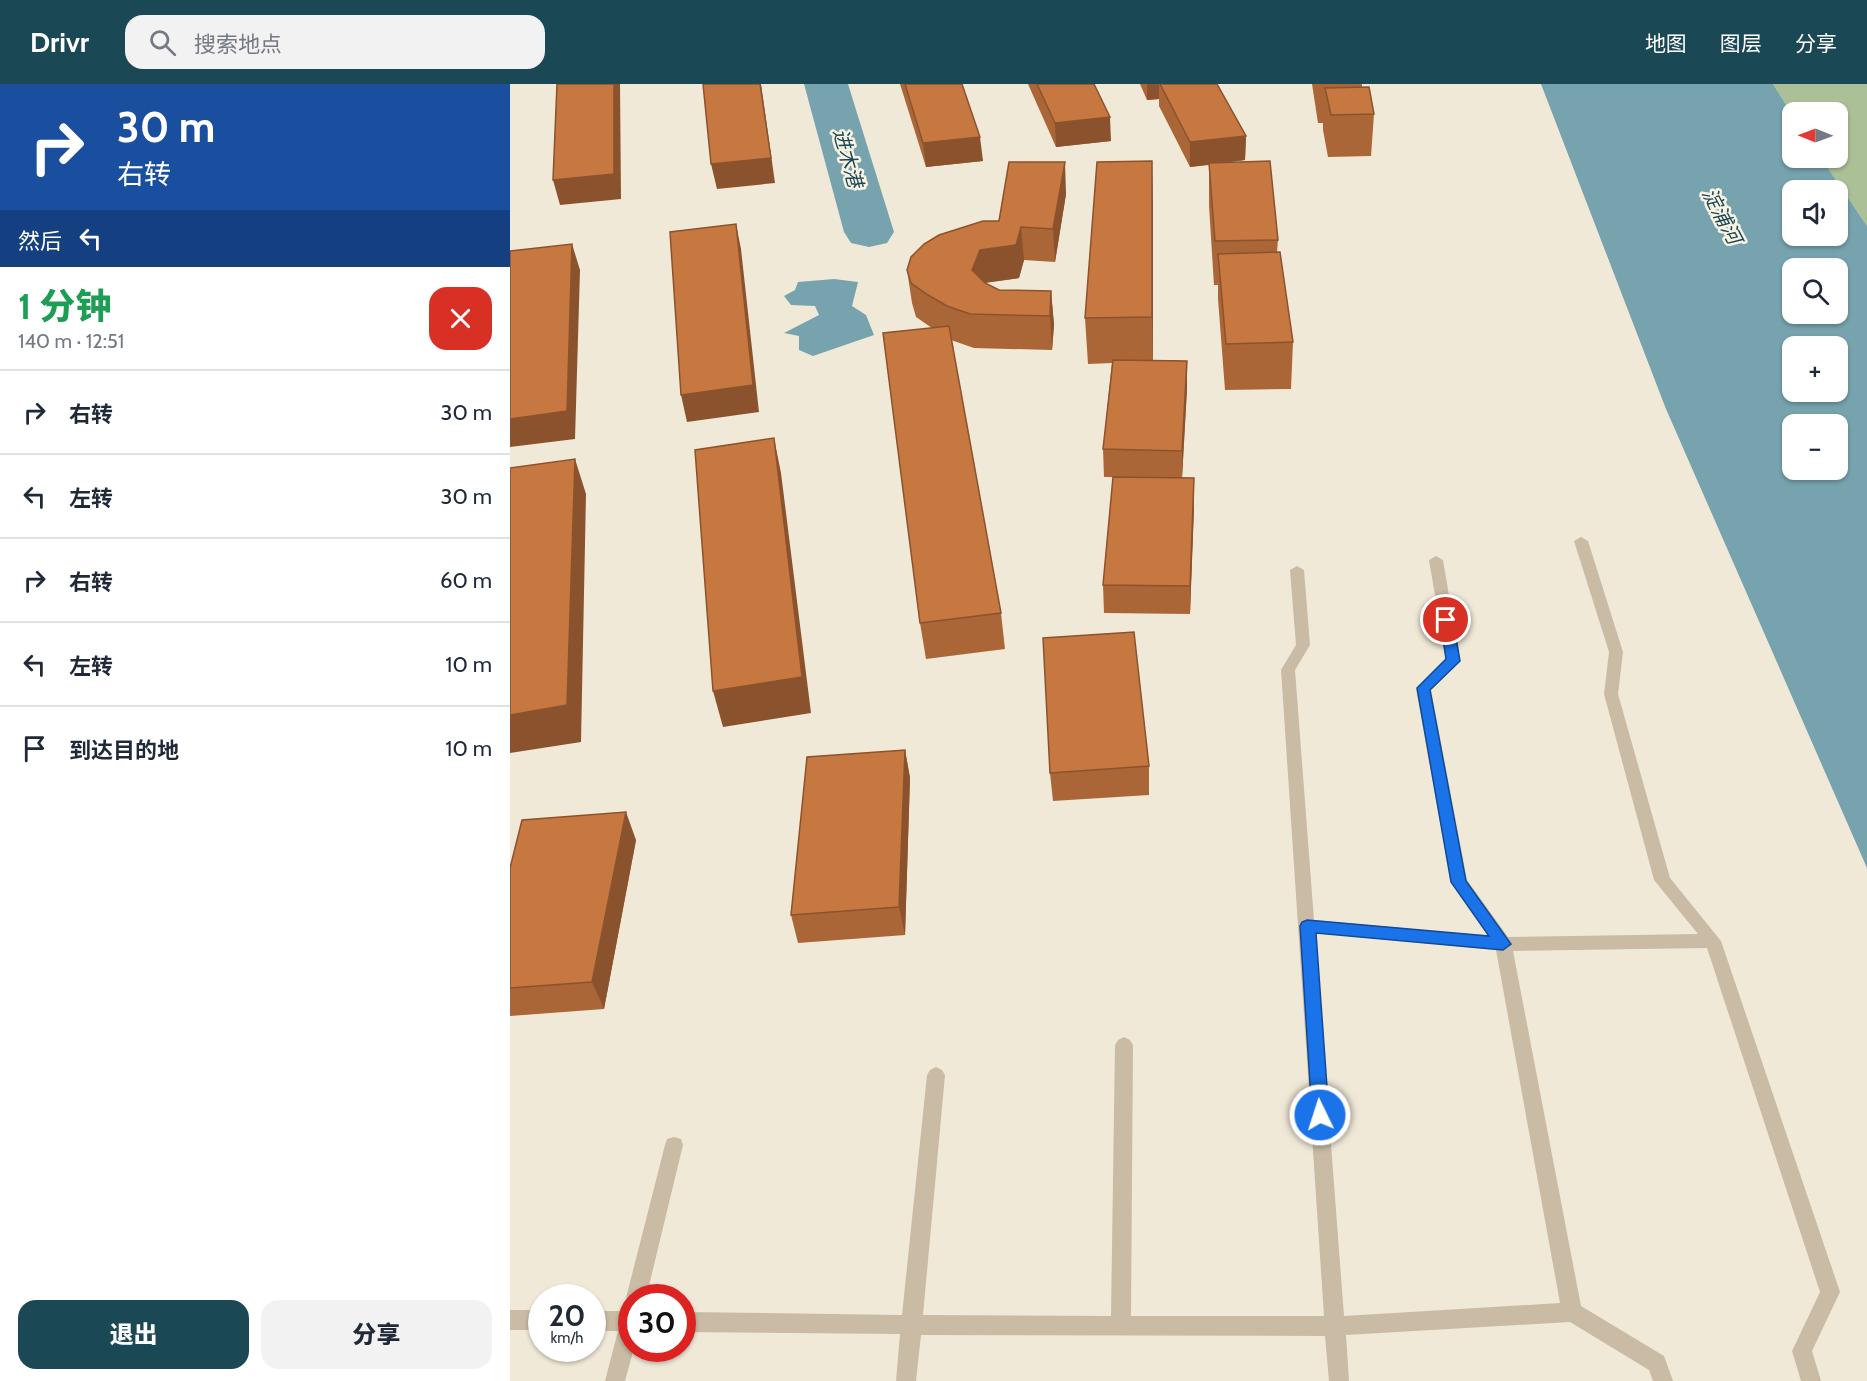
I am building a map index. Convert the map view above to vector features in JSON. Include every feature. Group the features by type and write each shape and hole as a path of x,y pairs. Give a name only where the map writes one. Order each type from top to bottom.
{"street":[{"path":"1581,541 1616,652 1611,694 1662,880 1713,941 1830,1292 1802,1351 1811,1381"},
{"path":"1436,560 1453,661 1423,688 1459,882 1503,944 1572,1312"},
{"path":"1297,570 1303,645 1288,670 1339,1381"},
{"path":"1307,926 1503,944 1713,941"},
{"path":"1121,1326 1124,1045"},
{"path":"906,1381 936,1075"},
{"path":"639,1284 674,1145"},
{"path":"696,1322 1335,1326 1572,1312 1657,1363 1663,1381"},
{"path":"510,1320 528,1320"},
{"path":"615,1381 620,1362"}],"green space":[{"path":"1773,84 1867,84 1867,226 1848,198 1848,180 1836,180 1828,168 1848,168 1848,102 1784,102"}],"water":[{"name":"淀浦河","path":"1541,84 1773,84 1784,102 1782,102 1782,168 1828,168 1836,180 1782,180 1782,246 1848,246 1848,198 1867,226 1867,868 1666,409"},
{"path":"834,279 858,282 852,306 866,315 874,335 813,356 799,350 799,336 784,333 819,315 815,306 791,305 784,296 795,290 798,282"}],"building":[{"path":"557,84 614,84 614,174 553,180"},
{"path":"703,84 760,84 771,158 711,164"},
{"path":"905,84 962,84 980,137 923,143"},
{"path":"1037,84 1094,84 1110,117 1055,123"},
{"path":"1160,84 1217,84 1246,136 1190,142"},
{"path":"1369,87 1374,114 1331,115 1325,88"},
{"path":"1152,161 1152,317 1085,318 1097,162"},
{"path":"1270,161 1278,240 1215,241 1209,163"},
{"path":"1009,162 1065,162 1053,229 1021,227 1016,245 980,250 972,270 985,283 999,290 1051,291 1050,316 970,314 947,306 928,295 911,283 907,270 911,257 924,244 939,235 983,221 999,221"},
{"path":"736,224 753,385 681,395 670,232"},
{"path":"572,244 567,411 510,419 510,251"},
{"path":"1280,252 1293,342 1226,344 1218,254"},
{"path":"949,326 1001,613 920,623 883,333"},
{"path":"1113,360 1187,361 1182,451 1103,449"},
{"path":"774,438 802,677 713,691 695,450"},
{"path":"575,459 567,705 510,715 510,468"},
{"path":"1113,477 1194,478 1190,586 1103,585"},
{"path":"1134,632 1149,766 1050,773 1043,638"},
{"path":"905,750 899,907 791,915 807,757"},
{"path":"626,812 592,982 510,988 510,868 522,820"}],"waterway":[{"name":"进木港","path":"826,84 869,232"}],"route":[{"path":"1320,1115 1307,926 1503,944 1459,882 1423,688 1453,661 1446,620"}]}
